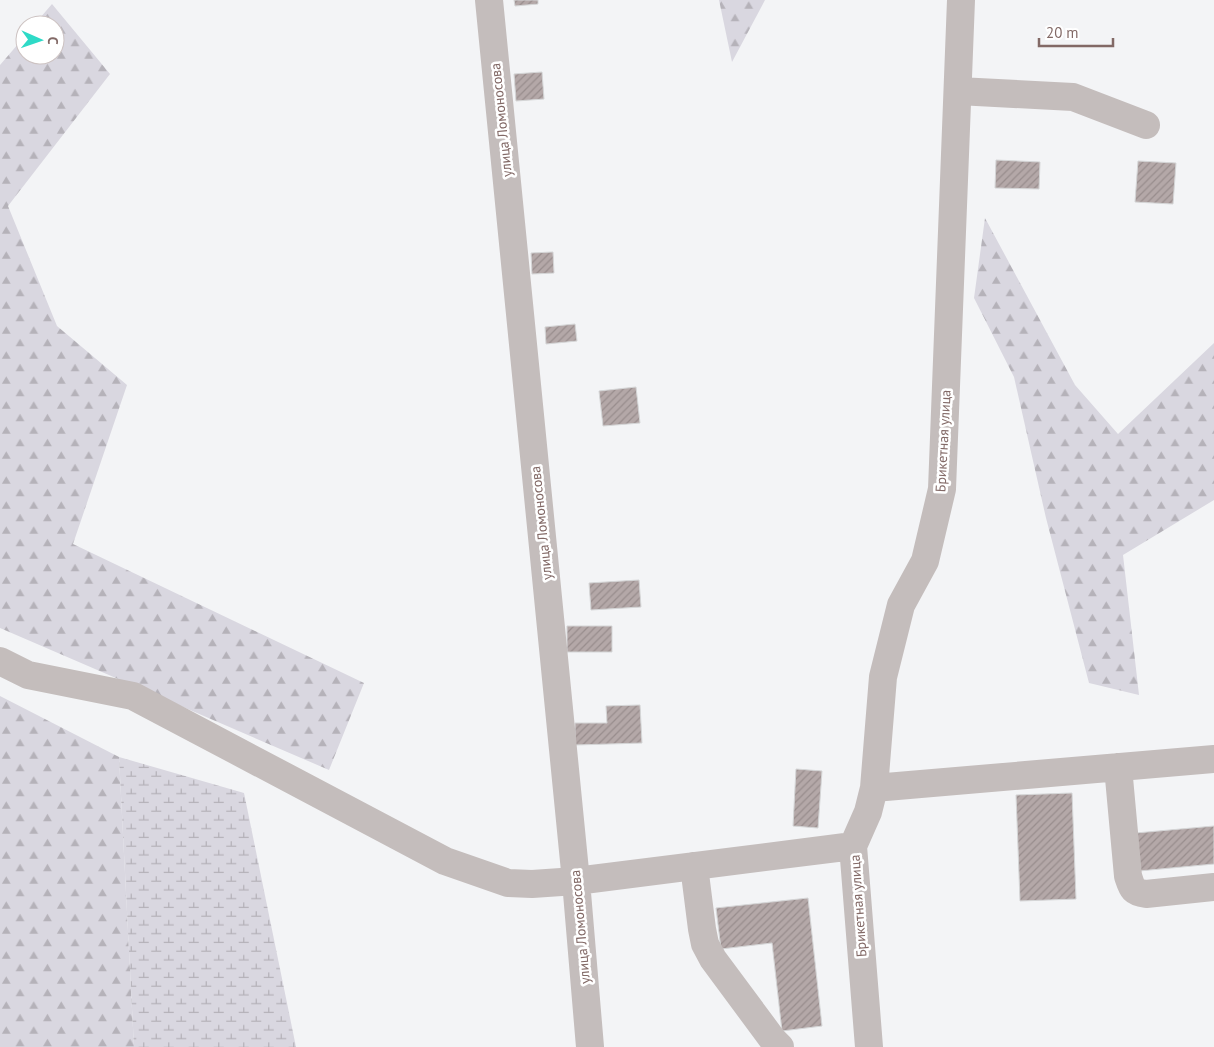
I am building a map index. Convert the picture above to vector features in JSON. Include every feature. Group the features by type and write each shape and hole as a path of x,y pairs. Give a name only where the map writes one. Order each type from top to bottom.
{"street":[{"name":"улица Ломоносова","path":"489,0 576,881 590,1047"},
{"name":"Брикетная улица","path":"866,1047 853,846 868,812 874,788 883,677 902,605 925,561 942,489 961,0"},
{"path":"958,91 1073,97 1146,125"},
{"path":"0,662 28,675 133,696 445,861 508,883 532,884 576,881 853,846"},
{"path":"874,788 1214,759"},
{"path":"1118,768 1128,876 1132,888 1137,893 1146,894 1214,887"},
{"path":"694,866 705,944 713,958 780,1047"}],"green space":[{"path":"719,0 765,0 732,62"},
{"path":"52,4 61,15 43,15"},
{"path":"65,20 110,74 8,206 57,326 127,385 73,544 364,683 329,770 0,628 0,65 15,48 15,65 65,65"},
{"path":"985,218 1075,385 1118,434 1214,343 1214,500 1123,555 1139,695 1089,683 1046,518 1014,377 974,298"},
{"path":"0,696 119,757 134,1047 0,1047"},
{"path":"119,757 244,793 296,1047 134,1047"}],"building":[{"path":"514,0 538,0 538,4 515,6"},
{"path":"542,72 544,99 516,101 514,74"},
{"path":"996,160 1040,162 1039,189 995,188"},
{"path":"1138,161 1176,163 1173,204 1135,202"},
{"path":"553,252 554,273 532,274 531,253"},
{"path":"575,324 577,341 546,344 545,327"},
{"path":"636,387 640,423 603,426 599,391"},
{"path":"639,580 641,607 591,610 589,583"},
{"path":"567,626 612,626 612,652 567,652"},
{"path":"640,705 642,743 575,745 575,723 607,723 606,706"},
{"path":"796,769 822,771 818,828 793,826"},
{"path":"1072,793 1076,899 1020,901 1016,795"},
{"path":"1214,826 1214,864 1139,871 1136,833"},
{"path":"808,898 822,1026 782,1031 772,943 721,949 716,908"}]}
